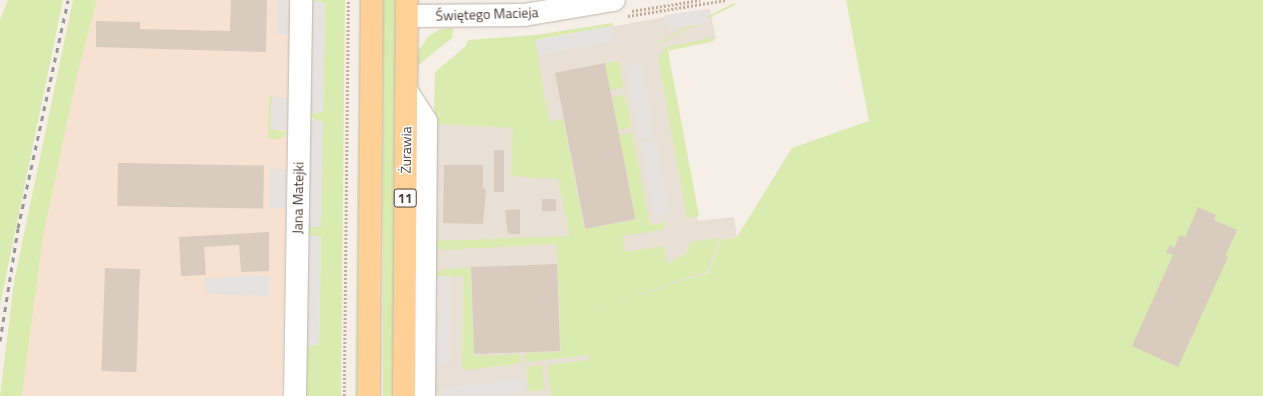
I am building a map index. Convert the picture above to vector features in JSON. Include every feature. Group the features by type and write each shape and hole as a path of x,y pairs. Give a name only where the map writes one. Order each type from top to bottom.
{"main road":[{"path":"369,396 372,0"},
{"name":"Żurawia","path":"404,396 407,8"}],"street":[{"name":"Jana Matejki","path":"295,396 301,0"},
{"name":"Świętego Macieja","path":"407,8 518,15 614,0"},
{"path":"406,92 426,121 424,396"}],"path":[{"path":"344,396 348,0"}],"shaded area":[{"path":"97,0 290,0 282,396 22,396 43,237 77,76"},
{"path":"277,0 293,0 293,35 277,35"},
{"path":"310,0 325,3 323,112 312,113 310,116 312,120 323,121 321,227 312,227 308,231 311,236 321,236 319,344 305,347"},
{"path":"707,9 709,23 666,29 664,15"},
{"path":"710,9 716,39 666,50 698,221 734,217 737,237 721,240 709,272 663,288 608,396 431,396 435,72 526,42"},
{"path":"611,26 614,41 539,55 536,41"},
{"path":"641,64 654,137 639,139 626,67"},
{"path":"272,97 288,98 286,130 270,129"},
{"path":"655,140 669,213 654,216 640,143"},
{"path":"270,169 286,169 286,208 270,208"},
{"path":"269,275 269,296 207,294 204,278"},
{"path":"434,276 449,276 449,365 434,365"},
{"path":"523,378 525,392 497,396 441,396 440,389"}],"green space":[{"path":"8,0 63,0 0,305 0,20"},
{"path":"73,0 97,0 77,76 43,237 22,396 0,396 14,282"},
{"path":"313,0 345,0 341,396 305,396 305,347 319,344 321,236 311,236 308,231 312,227 321,227 316,121 310,116 312,113 323,112 325,4 316,3"},
{"path":"359,0 357,396 355,396 358,114"},
{"path":"383,0 396,0 396,396 383,396"},
{"path":"846,0 1263,0 1263,396 551,396 547,365 588,360 589,355 526,362 525,353 561,352 557,244 441,250 435,244 435,241 570,236 558,179 511,176 513,128 434,124 435,72 466,46 468,40 536,35 612,23 613,26 535,40 549,121 563,120 584,229 634,220 619,135 632,133 650,225 668,222 661,230 623,236 625,252 664,246 667,264 687,253 691,242 720,238 707,271 588,312 709,272 721,240 737,237 792,148 869,121"},
{"path":"734,3 735,5 658,44 657,42"},
{"path":"453,28 452,38 417,66 419,49 430,35 441,29"},
{"path":"713,38 714,41 668,51 699,216 687,218 658,58 666,47"},
{"path":"619,61 624,88 610,90 605,63"},
{"path":"625,95 631,127 619,130 612,97"},
{"path":"269,96 277,96 272,97 271,129 287,132 280,139 268,139"},
{"path":"470,268 474,356 520,354 521,363 467,370 462,368 464,277 434,276 443,269"},
{"path":"542,365 545,390 529,392 526,367"}],"building":[{"path":"231,0 267,0 266,52 96,47 96,21 140,22 140,29 230,31"},
{"path":"605,63 635,219 585,229 555,73"},
{"path":"494,150 504,150 504,192 494,192"},
{"path":"118,163 264,166 263,209 117,206"},
{"path":"444,165 483,165 483,188 486,190 483,224 443,223"},
{"path":"542,199 556,199 556,211 542,211"},
{"path":"1198,207 1216,215 1214,220 1237,230 1225,256 1228,257 1178,367 1132,346 1173,255 1166,252 1170,245 1174,248 1180,235 1185,237"},
{"path":"520,209 520,234 508,234 505,210"},
{"path":"269,232 269,271 241,272 239,245 204,247 206,275 181,276 179,237"},
{"path":"557,264 560,351 474,354 471,267"},
{"path":"105,268 140,269 136,372 101,371"}],"railway":[{"path":"0,341 18,228 68,0"}]}
